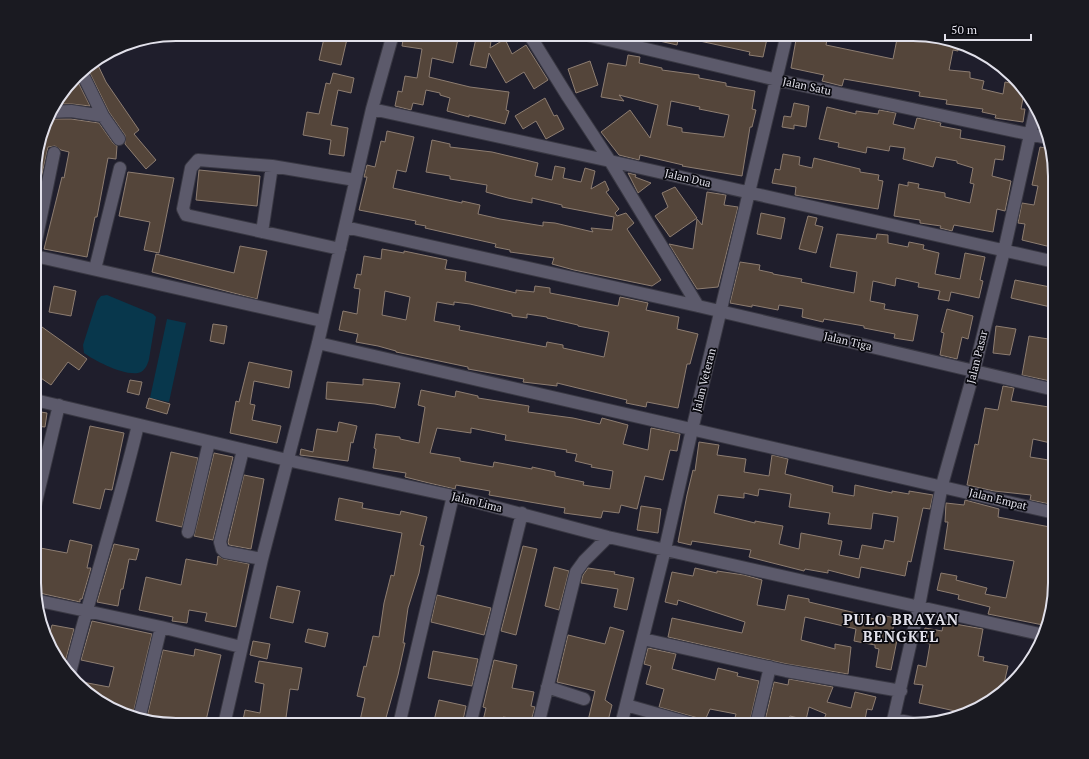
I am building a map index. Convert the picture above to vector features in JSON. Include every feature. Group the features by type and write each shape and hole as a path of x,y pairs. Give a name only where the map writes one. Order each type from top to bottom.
{"street":[{"path":"226,718 262,559 318,343 372,109 391,41"},
{"path":"533,41 610,161 698,306"},
{"name":"Jalan Satu","path":"613,41 777,80 1042,137"},
{"name":"Jalan Veteran","path":"623,718 665,549 785,41"},
{"path":"84,78 103,116 119,139"},
{"name":"Jalan Dua","path":"372,109 750,192 1048,260"},
{"path":"58,112 71,111 103,116"},
{"name":"Jalan Pasar","path":"894,718 919,606 942,485 974,371 1004,251 1034,117"},
{"path":"41,217 54,153"},
{"path":"340,249 186,215 183,208 191,168 198,160 272,166 355,180"},
{"path":"262,232 272,166"},
{"path":"95,269 120,168"},
{"name":"Jalan Tiga","path":"345,227 698,306 1048,388"},
{"path":"41,257 322,321"},
{"name":"Jalan Empat","path":"318,343 692,430 942,485 1048,511"},
{"name":"Jalan Lima","path":"41,401 243,450 453,496 522,513 608,537 1038,634"},
{"path":"41,481 59,405"},
{"path":"71,668 86,611 124,482 138,425"},
{"path":"188,532 209,442"},
{"path":"243,450 220,547 225,552 262,559"},
{"path":"401,718 453,496"},
{"path":"472,718 522,513"},
{"path":"540,718 577,569 608,537"},
{"path":"42,602 161,627 241,647"},
{"path":"140,713 161,627"},
{"path":"642,639 770,667 901,690"},
{"path":"758,718 770,667"},
{"path":"547,687 584,699"},
{"path":"626,705 672,718"}],"water":[{"path":"107,295 153,314 156,317 149,361 141,372 128,373 120,371 103,364 84,353 83,345 97,301 101,296"},
{"path":"167,319 186,323 169,402 150,398"}],"building":[{"path":"323,41 347,41 341,65 319,60"},
{"path":"403,41 458,41 453,63 432,58 429,77 470,87 509,92 506,110 509,111 505,124 447,111 450,98 440,95 440,93 426,90 423,105 413,103 411,110 395,106 398,91 402,92 405,76 417,78 422,49 402,46"},
{"path":"475,41 491,41 490,48 502,41 506,41 512,54 526,45 548,80 534,89 524,72 506,83 489,53 486,68 470,65"},
{"path":"659,41 678,41 677,45"},
{"path":"700,41 766,41 763,57 749,55 750,52"},
{"path":"796,41 827,41 826,45 893,59 897,41 921,41 939,44 958,49 958,51 953,50 949,70 970,72 970,78 984,81 982,89 1003,94 1005,82 1010,83 1023,98 1021,109 1025,109 1023,122 995,118 996,115 982,112 983,109 946,104 947,100 919,96 920,92 844,79 842,86 822,81 824,75 791,68"},
{"path":"628,55 640,57 639,63 662,68 662,70 699,75 699,78 726,83 726,86 755,91 752,109 756,110 752,127 750,127 742,176 682,166 683,165 640,155 639,160 619,155 601,132 630,110 650,138 658,105 619,95 624,101 601,97 608,63 626,66","holes":["671,101 700,107 699,109 729,115 724,137 682,132 682,128 667,125"]},
{"path":"590,61 598,85 576,93 568,69"},
{"path":"98,66 106,82 139,130 134,134 156,160 146,169 125,144 125,135 109,112 90,73"},
{"path":"333,73 354,78 351,93 338,90 331,125 348,128 344,156 329,154 331,140 303,135 307,112 319,114 326,83 330,84"},
{"path":"79,83 90,106 62,104"},
{"path":"545,98 554,116 557,115 564,129 546,139 536,121 523,129 515,116"},
{"path":"794,103 809,106 806,127 794,125 794,129 782,127 784,116 791,117"},
{"path":"827,107 856,114 856,111 878,114 879,110 896,113 893,124 914,129 917,118 941,123 940,126 961,130 960,138 1005,146 1003,160 995,159 992,176 1011,181 1005,211 997,209 993,232 954,225 952,231 940,228 941,226 920,223 920,220 894,216 899,184 908,186 908,182 919,184 918,188 945,193 945,197 970,203 974,184 970,183 973,168 957,163 957,161 936,157 933,167 903,159 905,148 890,146 889,151 867,147 866,153 838,147 839,143 819,139"},
{"path":"54,119 71,119 99,123 113,143 117,146 116,159 108,158 97,217 95,217 87,257 44,249 62,177 64,178 69,152 61,150 55,146 48,147 41,179 42,159 48,133"},
{"path":"387,131 414,137 406,172 397,170 393,188 462,203 462,201 480,205 478,214 500,219 543,226 543,222 555,223 593,232 591,228 612,230 614,217 562,207 562,205 532,198 532,203 508,198 486,192 487,185 450,179 450,176 426,172 432,140 450,144 450,147 492,152 538,163 535,176 552,180 555,166 565,168 563,178 581,182 585,168 595,171 591,189 605,181 609,190 606,192 619,209 615,213 617,216 626,213 634,223 627,229 661,280 652,286 574,270 552,264 554,258 510,252 510,250 495,247 496,244 425,228 426,226 415,224 416,221 359,210 367,177 364,177 367,165 375,167 381,141 385,142"},
{"path":"1040,147 1045,148 1048,168 1048,246 1022,240 1025,224 1018,223 1022,203 1034,205 1038,186 1032,185"},
{"path":"783,154 800,157 799,165 812,168 814,158 860,169 860,172 879,175 878,180 883,181 878,209 795,195 796,187 772,183 775,169 780,170"},
{"path":"199,170 260,176 257,206 196,200"},
{"path":"128,172 174,178 159,253 144,250 150,222 119,216"},
{"path":"628,173 636,175 635,177 651,183 638,193"},
{"path":"675,187 697,218 670,237 655,216 668,207 662,193"},
{"path":"707,192 726,195 724,205 738,207 718,287 697,289 669,244 693,249 697,219 702,225"},
{"path":"761,213 785,218 781,239 757,234"},
{"path":"808,216 817,218 815,225 823,227 816,253 799,249"},
{"path":"837,234 876,239 877,234 888,235 888,243 908,247 909,242 924,245 923,249 939,253 935,274 960,279 965,253 985,257 980,280 983,281 979,298 951,292 949,301 938,299 940,291 918,287 919,283 896,278 895,286 873,281 870,301 885,304 884,309 918,315 913,341 894,338 895,334 864,328 864,326 824,319 823,322 802,317 803,309 779,305 778,310 730,303 740,262 760,265 759,270 802,279 801,282 854,293 857,272 830,267"},
{"path":"240,246 267,251 257,299 152,272 156,254 234,273"},
{"path":"382,249 404,253 404,251 447,260 445,269 466,272 465,281 516,293 516,290 534,292 535,286 550,288 550,293 618,306 620,297 648,303 646,310 679,317 677,329 698,334 690,364 687,364 678,408 647,402 646,407 626,403 627,400 557,383 557,386 523,382 524,379 468,369 468,367 356,342 358,334 339,330 343,311 357,314 360,289 354,288 357,274 361,275 364,256 381,259","holes":["385,291 410,297 406,320 382,315","437,302 454,305 454,302 470,304 512,314 512,316 527,318 527,314 547,317 578,326 609,332 604,357 563,348 563,345 547,342 546,347 459,330 460,326 434,321"]},
{"path":"1015,280 1048,287 1048,306 1011,298"},
{"path":"54,286 76,291 71,316 49,312"},
{"path":"947,309 973,316 968,339 962,337 957,359 940,355 944,333 941,332"},
{"path":"213,324 227,326 224,344 210,341"},
{"path":"41,326 87,359 79,370 68,362 51,385 41,378"},
{"path":"996,326 1016,329 1010,355 993,353"},
{"path":"1029,336 1048,339 1048,381 1022,375"},
{"path":"249,362 292,371 289,388 254,381 250,404 255,405 252,420 281,426 277,443 230,433 236,401 239,402"},
{"path":"363,379 400,383 395,408 375,404 326,399 327,382 363,385"},
{"path":"130,380 142,382 139,395 127,392"},
{"path":"1003,386 1014,388 1011,401 1048,407 1048,442 1033,439 1030,457 1048,460 1048,504 1030,500 1031,495 994,491 967,485 975,444 978,445 985,408 998,410"},
{"path":"421,390 455,397 456,391 478,396 478,398 529,406 528,412 573,418 600,424 602,418 628,425 623,444 648,450 651,428 680,434 677,451 670,450 663,480 645,476 637,509 621,505 619,513 603,511 601,518 564,513 565,508 489,495 490,491 456,485 455,489 405,477 406,473 373,468 376,449 374,448 376,434 400,437 400,439 419,443 425,407 418,405","holes":["437,428 471,433 471,428 506,435 505,440 567,450 566,452 577,454 575,461 592,465 591,467 613,471 610,489 583,485 584,482 555,476 555,472 532,467 532,469 494,462 493,467 460,461 460,458 430,453"]},
{"path":"149,398 170,404 167,414 146,408"},
{"path":"41,412 47,413 45,427 41,427"},
{"path":"339,422 357,426 353,443 351,442 348,461 300,455 301,449 313,452 317,429 337,432"},
{"path":"90,426 124,433 112,490 105,489 100,509 73,503"},
{"path":"699,442 719,445 717,455 746,459 744,472 769,476 772,455 788,459 785,474 833,486 832,492 854,496 855,485 892,493 892,491 909,494 909,491 933,495 930,509 923,508 911,562 908,561 905,576 861,567 859,578 828,570 828,573 805,569 804,571 749,557 751,550 692,541 691,545 678,542 693,470 695,471","holes":["759,489 791,494 789,507 830,513 828,524 871,529 873,513 898,517 894,542 885,540 883,549 862,545 859,559 839,555 842,541 801,533 799,549 779,544 783,526 755,521 755,523 714,513 718,495 744,498 744,493 758,496"]},
{"path":"171,452 198,458 182,527 156,521"},
{"path":"214,453 233,457 213,540 194,536"},
{"path":"244,475 264,479 251,549 229,545 228,542"},
{"path":"339,498 363,503 362,508 400,515 401,511 427,517 420,545 424,546 419,573 408,608 403,643 405,643 386,718 361,718 365,698 357,696 364,666 366,667 373,636 379,637 384,603 391,575 394,576 402,533 335,520"},
{"path":"965,500 999,509 998,517 1048,527 1048,591 1041,625 988,614 990,607 958,599 959,595 937,590 941,573 957,576 956,580 987,588 985,594 1006,598 1014,561 944,549 948,522 945,522 946,503 964,505"},
{"path":"641,506 661,509 658,533 637,530"},
{"path":"70,540 92,545 87,568 91,568 80,602 41,593 41,548 67,553"},
{"path":"114,544 139,549 136,560 129,559 118,606 97,602"},
{"path":"523,546 537,549 516,635 501,631"},
{"path":"218,556 224,559 249,564 236,627 205,621 207,613 189,610 187,623 172,621 173,617 139,610 146,577 181,585 186,559 217,565"},
{"path":"554,567 569,571 559,610 545,606"},
{"path":"588,568 615,572 614,574 634,578 627,610 614,607 618,589 581,583 583,575"},
{"path":"695,568 717,573 717,571 744,575 762,580 757,605 785,610 788,595 809,599 809,602 856,613 855,615 880,620 881,615 895,618 891,639 897,640 891,670 876,667 879,649 875,648 875,645 854,641 856,629 805,617 801,640 835,649 835,644 851,647 848,674 787,664 668,637 672,618 742,633 745,622 678,600 677,605 665,602 672,572 693,576"},
{"path":"277,586 300,591 293,623 270,618"},
{"path":"437,595 491,608 484,635 431,622"},
{"path":"92,621 152,634 134,711 109,700 86,683 109,687 114,667 81,660"},
{"path":"944,622 983,629 978,656 984,657 983,661 1008,666 1005,681 995,690 972,704 956,711 919,703 923,685 914,684 918,665 926,667 930,644 922,642 925,628 942,631"},
{"path":"52,625 74,629 66,660 55,642 50,631"},
{"path":"610,627 624,631 605,700 612,705 609,718 589,718 595,691 557,682 568,635 605,644"},
{"path":"308,629 328,633 325,647 305,642"},
{"path":"253,641 270,644 267,659 250,655"},
{"path":"648,648 676,654 672,669 715,680 718,668 738,673 737,676 759,681 751,718 735,718 736,714 710,709 706,718 698,718 659,707 664,689 646,684 651,666 644,664"},
{"path":"195,649 221,655 207,718 168,718 148,714 163,650 194,656"},
{"path":"433,651 478,659 472,686 428,678"},
{"path":"494,660 517,665 512,688 534,692 531,706 535,707 532,718 484,718 486,708 483,707"},
{"path":"259,661 302,668 298,690 290,689 286,718 243,718 245,710 260,713 264,684 255,682"},
{"path":"789,679 833,687 827,702 851,708 855,692 876,697 872,710 867,709 865,718 824,718 826,714 809,707 806,718 790,716 789,718 766,718 774,682 788,685"},
{"path":"439,700 466,706 463,718 435,718"}],"district":[{"name":"PULO BRAYAN BENGKEL","path":"901,628"}]}
